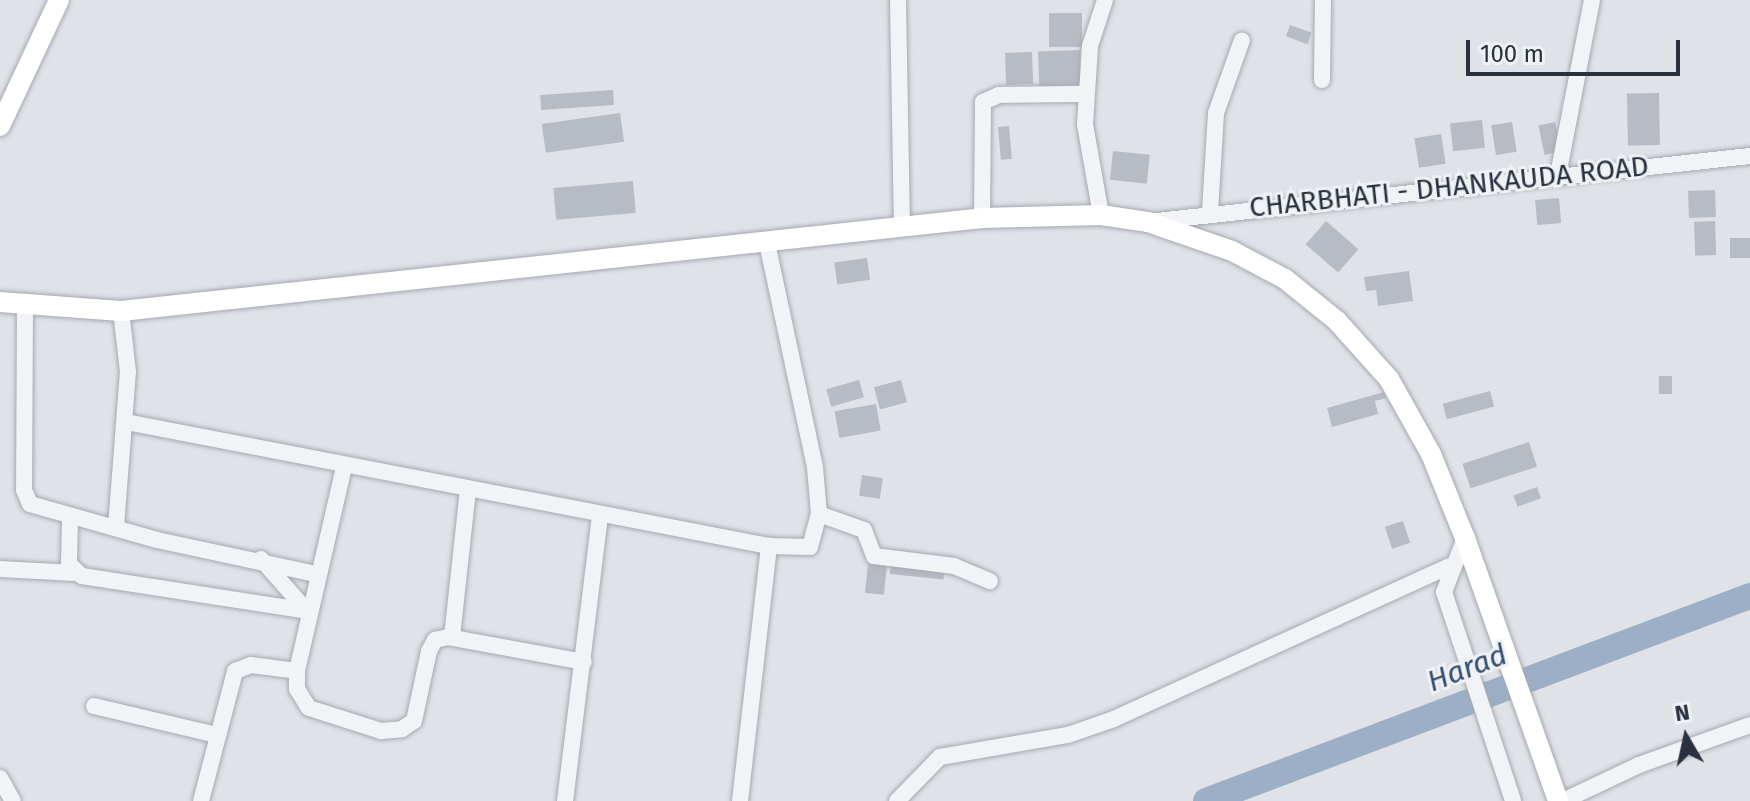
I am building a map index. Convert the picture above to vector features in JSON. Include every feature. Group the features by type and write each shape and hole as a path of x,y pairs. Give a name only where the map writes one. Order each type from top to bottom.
{"main road":[{"path":"0,126 59,0"},
{"path":"0,302 25,307 121,311 976,219 1101,215 1148,222 1232,251 1285,279 1337,321 1411,414 1484,586 1554,795"}],"street":[{"path":"898,0 902,227"},
{"path":"1101,215 1086,94 1090,46 1105,0"},
{"path":"1322,80 1323,0"},
{"path":"1558,175 1592,0"},
{"path":"1210,211 1216,113 1242,40"},
{"path":"976,219 983,102 999,95 1086,94"},
{"name":"CHARBHATI - DHANKAUDA ROAD","path":"1148,222 1210,211 1750,156"},
{"path":"126,422 344,467 769,546 810,547 819,514 815,467 767,243"},
{"path":"25,307 24,490 30,504 316,574"},
{"path":"116,527 126,422 121,311"},
{"path":"344,467 307,611 297,671 297,689 309,708 391,732 414,721 429,651 435,640 452,637 584,662"},
{"path":"452,637 468,490"},
{"path":"565,801 600,514"},
{"path":"819,514 864,530 874,556 954,566 990,581"},
{"path":"70,516 68,551 75,573"},
{"path":"1465,538 1449,566 1444,592 1513,801"},
{"path":"740,801 769,546"},
{"path":"261,559 307,611"},
{"path":"897,801 940,757 1068,735 1114,719 1449,566"},
{"path":"0,569 75,573 307,611"},
{"path":"201,801 235,671 243,665 297,671"},
{"path":"94,706 217,735"},
{"path":"1554,795 1750,725"},
{"path":"0,778 13,801"}],"building":[{"path":"1049,13 1082,13 1082,47 1049,47"},
{"path":"1290,25 1312,33 1308,44 1286,36"},
{"path":"1080,50 1081,85 1039,86 1038,51"},
{"path":"1032,52 1033,84 1006,85 1005,53"},
{"path":"613,90 614,105 541,110 540,95"},
{"path":"1659,93 1660,145 1628,146 1627,94"},
{"path":"620,113 624,142 546,153 542,124"},
{"path":"1482,120 1485,148 1453,151 1450,123"},
{"path":"1512,122 1517,152 1496,155 1491,125"},
{"path":"1555,122 1561,151 1545,155 1538,126"},
{"path":"1009,126 1012,159 1001,160 998,127"},
{"path":"1441,134 1446,164 1419,168 1414,138"},
{"path":"1113,151 1150,155 1147,184 1110,180"},
{"path":"633,181 636,213 556,220 553,188"},
{"path":"1715,190 1716,217 1689,218 1688,191"},
{"path":"1559,198 1561,223 1537,225 1535,200"},
{"path":"1326,221 1358,249 1338,273 1306,244"},
{"path":"1715,221 1716,255 1695,256 1694,222"},
{"path":"1730,238 1750,238 1750,258 1730,258"},
{"path":"867,258 870,280 837,284 834,263"},
{"path":"1409,271 1413,301 1378,306 1376,290 1366,291 1364,277"},
{"path":"1659,376 1672,376 1672,394 1659,394"},
{"path":"859,380 864,397 831,407 826,389"},
{"path":"901,380 907,402 880,409 874,387"},
{"path":"1490,391 1494,406 1447,419 1443,404"},
{"path":"1384,392 1386,398 1375,401 1378,414 1332,427 1327,408"},
{"path":"876,404 881,431 839,438 835,411"},
{"path":"1529,442 1537,467 1470,488 1462,464"},
{"path":"862,475 883,478 880,499 859,496"},
{"path":"1537,487 1541,498 1518,507 1514,496"},
{"path":"1403,521 1410,543 1392,549 1385,527"},
{"path":"891,562 945,568 943,580 890,574"},
{"path":"868,564 887,566 884,595 865,593"}],"waterway":[{"name":"Harad","path":"1206,801 1750,596"}]}
